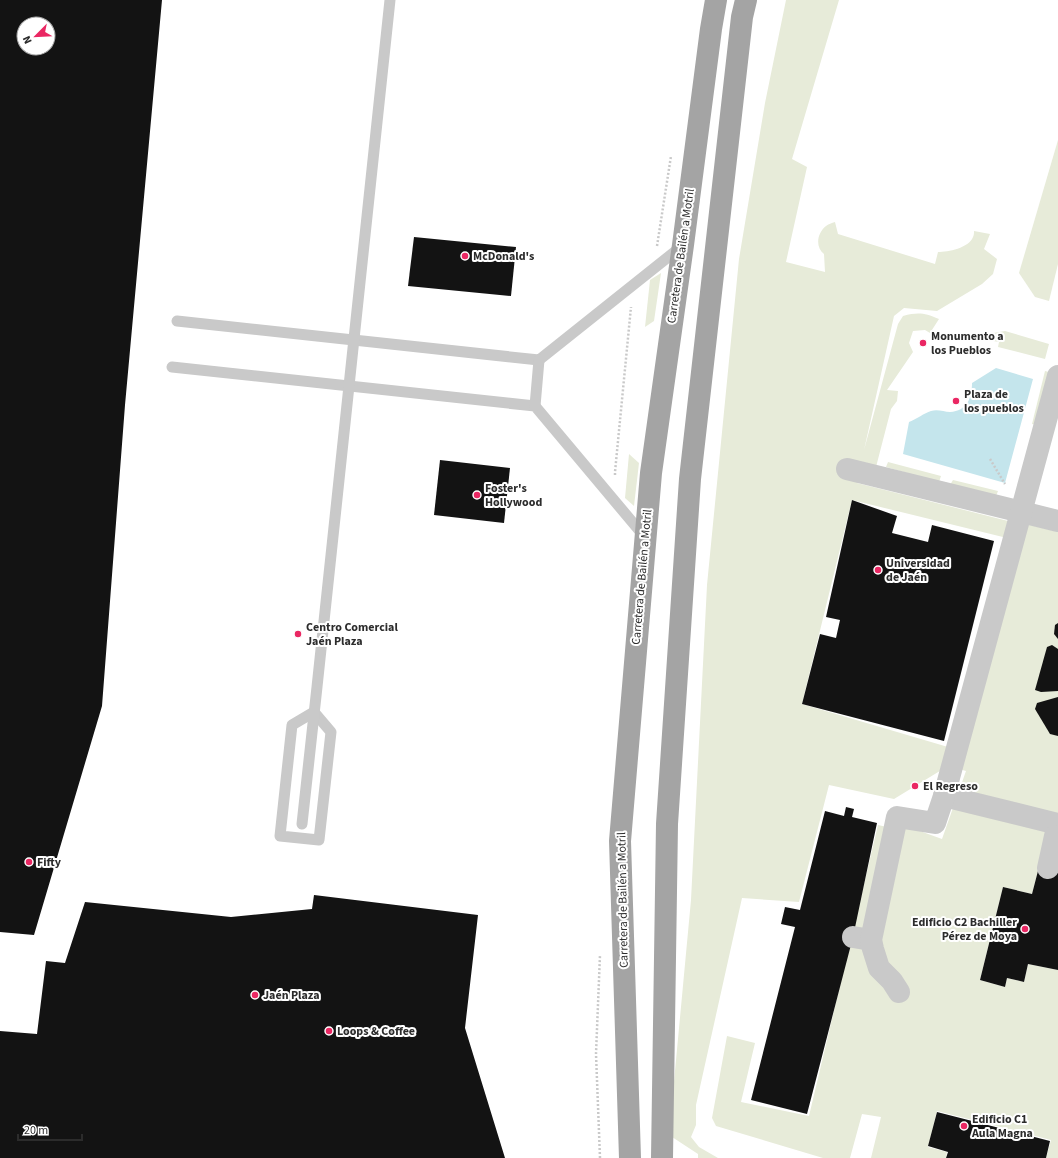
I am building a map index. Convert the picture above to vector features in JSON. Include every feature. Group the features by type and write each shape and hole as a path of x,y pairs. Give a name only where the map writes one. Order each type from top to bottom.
{"main road":[{"name":"Carretera de Bailén a Motril","path":"630,1158 620,841 651,473 716,0"},
{"path":"662,1158 667,824 690,479 742,17 746,0"}],"street":[{"path":"899,992 892,981 879,968 872,949 862,938 897,817 935,824 944,796 1058,376"},
{"path":"847,469 1058,520"},
{"path":"944,796 1058,824"},
{"path":"1048,868 1055,836 1058,837"}],"lane":[{"path":"302,824 390,0"},
{"path":"177,321 539,360 683,245"},
{"path":"535,406 539,360"},
{"path":"172,367 535,406 645,537"},
{"path":"314,712 331,732 319,840 280,836 292,726 314,712"}],"path":[{"path":"615,472 632,303"},
{"path":"990,459 1005,482"},
{"path":"596,1054 600,1158"}],"green space":[{"path":"786,0 839,0 792,159 807,167 786,262 825,272 824,254 819,248 818,240 823,229 835,222 838,234 935,264 938,252 963,247 971,241 974,231 990,234 984,249 997,259 993,274 982,284 937,311 904,308 894,316 864,450 898,324 903,316 913,314 925,314 939,319 930,333 925,330 913,331 909,343 913,352 887,390 898,391 897,401 891,409 876,467 861,463 857,483 1012,522 1007,538 852,500 802,704 965,752 1027,524 1058,532 1058,827 1039,867 1032,894 1003,887 980,980 1005,987 1007,978 1024,982 1028,964 1058,970 1058,1158 1046,1158 1051,1140 937,1111 928,1147 947,1152 946,1158 871,1158 881,1117 862,1114 850,1158 823,1158 716,1126 712,1118 727,1036 755,1043 741,1102 809,1116 878,825 887,827 906,826 942,839 966,771 948,766 894,799 829,785 799,902 742,898 696,1105 696,1125 691,1137 699,1147 718,1158 698,1158 698,1154 669,1135 691,900 707,585 739,259 765,103"},
{"path":"1058,140 1058,264 1049,301 1035,297 1019,273"},
{"path":"661,273 654,321 645,327 650,280"},
{"path":"1005,331 1049,344 1045,359 998,347 999,342 982,339 982,335"},
{"path":"1045,371 1049,372 1037,425 1032,424"},
{"path":"629,454 639,463 634,506 625,498"},
{"path":"888,462 941,476 939,482 886,467"},
{"path":"953,480 998,491 996,496 950,485"}],"water":[{"path":"996,368 1033,379 1005,483 903,454 909,422 934,410 950,412 961,409 970,399 972,383"}],"building":[{"path":"0,0 162,0 125,405 102,706 34,935 0,932"},
{"path":"414,237 516,247 511,296 408,286"},
{"path":"440,460 510,468 504,523 434,515"},
{"path":"852,500 897,516 892,533 928,542 932,525 994,541 944,741 802,704 820,634 836,638 840,620 826,617"},
{"path":"1058,623 1058,639 1054,634 1055,625"},
{"path":"1052,645 1058,649 1058,691 1041,692 1035,690 1047,647"},
{"path":"1058,697 1058,736 1050,734 1035,709 1037,703"},
{"path":"846,807 854,809 852,817 877,823 853,937 807,1114 751,1100 795,927 781,924 785,907 800,910 825,811 844,816"},
{"name":"Edificio C2 Bachiller Pérez de Moya","path":"1039,867 1058,871 1058,970 1028,964 1024,982 1007,978 1005,987 980,980 1003,887 1032,894"},
{"name":"Jaén Plaza","path":"314,895 478,915 465,1028 505,1158 0,1158 0,1031 37,1034 46,961 65,963 85,902 231,917 312,909"},
{"name":"Edificio C1 Aula Magna","path":"937,1112 1050,1141 1046,1158 946,1158 948,1152 928,1146"}],"place":[{"name":"McDonald's","path":"465,256"},
{"name":"Monumento a los Pueblos","path":"923,343"},
{"name":"Plaza de los pueblos","path":"956,401"},
{"name":"Foster's Hollywood","path":"477,495"},
{"name":"Universidad de Jaén","path":"878,570"},
{"name":"Centro Comercial Jaén Plaza","path":"298,634"},
{"name":"El Regreso","path":"915,786"},
{"name":"Fifty","path":"29,862"},
{"name":"Edificio C2 Bachiller Pérez de Moya","path":"1025,929"},
{"name":"Jaén Plaza","path":"255,995"},
{"name":"Loops & Coffee","path":"329,1031"},
{"name":"Edificio C1 Aula Magna","path":"964,1126"}]}
